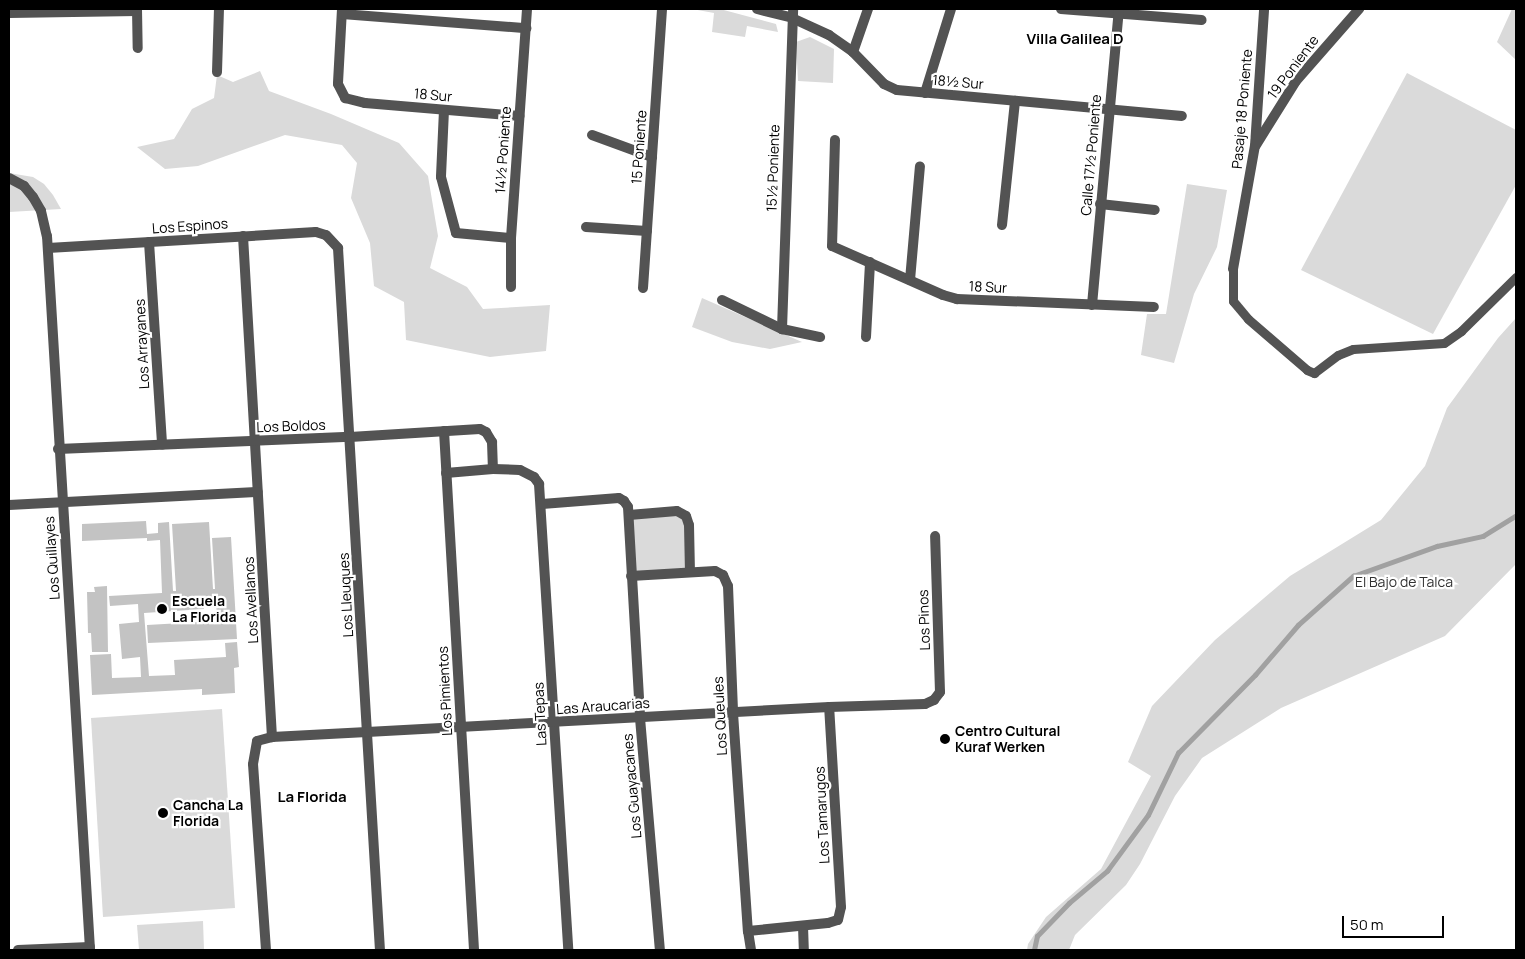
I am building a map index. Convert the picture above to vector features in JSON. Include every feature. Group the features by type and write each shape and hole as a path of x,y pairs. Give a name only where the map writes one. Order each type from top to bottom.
{"street":[{"path":"217,72 219,9"},
{"name":"14½ Poniente","path":"511,287 511,238 527,9"},
{"name":"15 Poniente","path":"643,288 662,9"},
{"name":"18½ Sur","path":"757,9 793,13 853,52 884,84 904,92 1182,116"},
{"path":"853,52 868,9"},
{"path":"925,93 951,9"},
{"path":"1061,9 1119,11 1202,20"},
{"name":"Pasaje 18 Poniente","path":"1233,270 1255,146 1264,9"},
{"name":"19 Poniente","path":"1255,146 1296,82 1359,9"},
{"path":"9,14 137,10 138,48"},
{"name":"Calle 17½ Poniente","path":"1092,305 1108,110 1119,11"},
{"path":"342,12 526,28"},
{"name":"18 Sur","path":"342,12 338,84 345,98 365,103 519,116"},
{"name":"15½ Poniente","path":"782,329 793,13"},
{"path":"1002,225 1014,101"},
{"path":"444,110 441,177 456,233 511,238"},
{"path":"592,135 652,157"},
{"name":"18 Sur","path":"835,140 832,246 943,295 958,299 1154,307"},
{"path":"910,280 920,166"},
{"name":"Los Quillayes","path":"9,178 24,186 33,197 44,220 48,248 58,448 90,949"},
{"path":"1100,204 1155,210"},
{"path":"586,227 647,232"},
{"name":"Los Espinos","path":"48,248 316,232 332,239"},
{"name":"Los Avellanos","path":"243,236 272,737"},
{"name":"Los Lleuques","path":"332,239 338,248 340,259 380,950"},
{"name":"Los Arrayanes","path":"149,242 162,445"},
{"path":"866,337 870,262"},
{"path":"722,300 782,329 820,337"},
{"name":"Los Boldos","path":"58,448 350,437 480,429 486,432 492,442 494,469"},
{"name":"Los Pimientos","path":"444,431 474,950"},
{"path":"446,473 494,469"},
{"name":"Las Tepas","path":"494,469 520,470 534,477 539,484 542,504 568,950"},
{"path":"9,505 258,492"},
{"name":"Los Guayacanes","path":"542,504 619,498 624,501 629,515 640,718 660,950"},
{"path":"629,515 677,511 686,516 689,524 690,571"},
{"name":"Los Pinos","path":"934,700 940,692 935,536"},
{"name":"Los Queules","path":"631,576 690,571 720,572 728,586 733,713 748,931 751,950"},
{"name":"Las Araucarias","path":"272,737 829,707 925,704 934,700"},
{"name":"Los Tamarugos","path":"802,926 838,920 841,907 829,707"},
{"path":"266,950 254,758 257,741 272,737"},
{"path":"748,931 802,926 804,950"},
{"path":"18,950 90,949"}],"lane":[{"path":"1233,270 1232,301 1307,370 1314,373 1338,355 1353,349 1444,343 1461,331 1516,277"}],"green space":[{"path":"692,9 720,9 776,24 778,32 747,26 745,37 712,32 714,13"},
{"path":"1512,9 1516,9 1516,60 1497,42"},
{"path":"810,37 834,49 833,83 798,81 796,42"},
{"path":"260,71 269,91 331,114 399,143 428,176 438,236 430,268 467,287 483,309 550,305 546,351 490,357 406,340 404,302 374,286 370,243 351,198 357,163 342,145 285,135 198,166 165,169 137,147 174,139 192,109 214,98 217,75 233,82"},
{"path":"1407,73 1516,130 1516,185 1433,334 1301,270"},
{"path":"9,173 33,177 44,184 61,209 9,212"},
{"path":"1187,184 1227,190 1217,247 1194,294 1174,363 1141,355 1147,314 1166,314"},
{"path":"702,298 802,342 770,349 732,342 692,327"},
{"name":"El Bajo de Talca","path":"1516,318 1516,564 1445,636 1281,708 1202,758 1175,796 1140,864 1126,885 1075,935 1069,950 1027,950 1028,944 1046,917 1101,869 1151,776 1128,762 1152,706 1215,640 1290,576 1381,520 1425,466 1447,408 1498,338"},
{"path":"677,511 686,516 690,571 631,576 629,515"},
{"name":"Cancha La Florida","path":"222,709 235,908 103,917 91,718"},
{"path":"203,921 204,950 139,950 137,925"}],"building":[{"path":"146,521 147,534 158,533 158,523 169,522 173,591 176,591 172,524 209,522 213,589 215,589 212,538 231,537 237,639 148,643 147,625 217,621 216,598 204,599 204,609 144,613 149,676 175,675 174,660 226,657 225,643 237,642 239,667 234,668 235,693 202,695 202,689 92,695 90,655 111,654 112,678 141,677 140,657 122,659 119,624 139,622 138,604 110,606 109,596 162,593 160,540 147,541 147,538 82,541 82,524"},
{"path":"107,586 108,652 92,652 91,633 88,633 87,592 95,592 94,587"}],"waterway":[{"path":"1034,950 1037,936 1069,903 1107,871 1148,815 1178,753 1255,675 1298,625 1353,576 1437,546 1483,536 1516,515"}],"place":[{"name":"Escuela La Florida","path":"162,609"},
{"name":"Centro Cultural Kuraf Werken","path":"945,739"},
{"name":"Cancha La Florida","path":"163,813"}],"district":[{"name":"Villa Galilea D","path":"1075,39"},
{"name":"La Florida","path":"312,797"}]}
